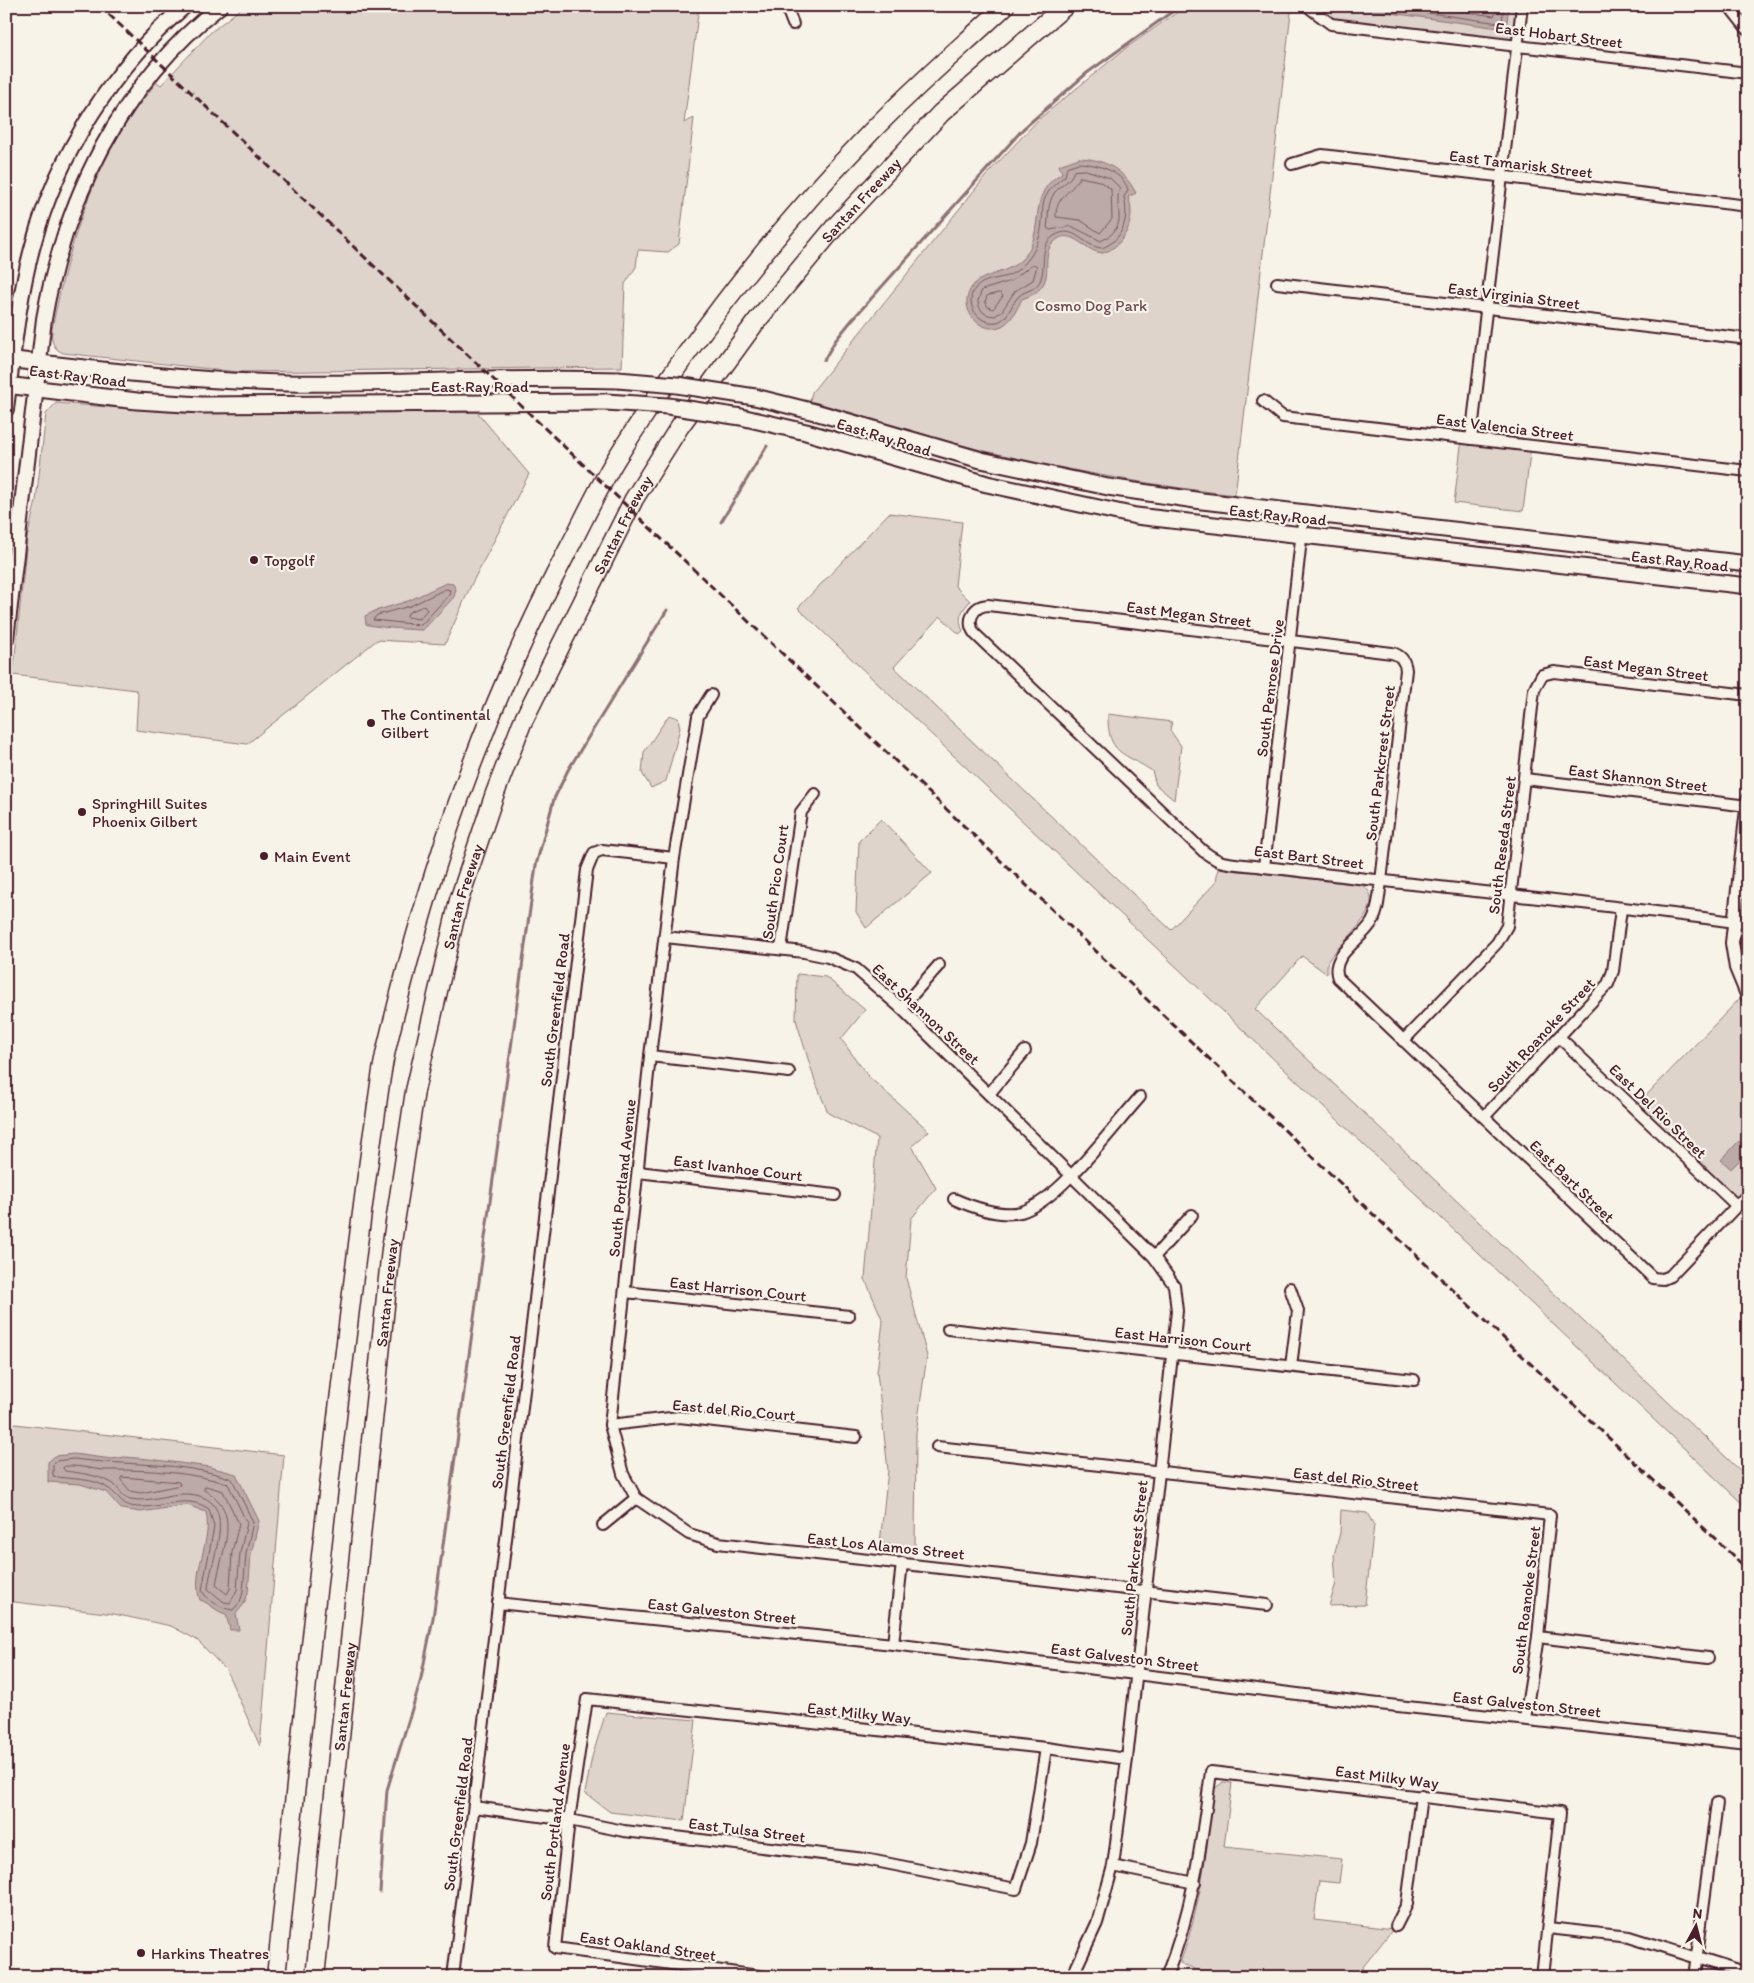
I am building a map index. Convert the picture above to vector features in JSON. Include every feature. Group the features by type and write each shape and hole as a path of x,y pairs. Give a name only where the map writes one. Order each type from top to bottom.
{"highway":[{"path":"276,1977 306,1684 363,1199 385,1053 417,927 441,849 496,699 545,594 614,462 739,283 786,226 870,132 1005,6"},
{"name":"Santan Freeway","path":"315,1977 391,1249 415,1091 460,900 494,796 522,723 634,499 680,426 755,323 834,228 941,114 1065,6"},
{"path":"264,1977 279,1853 306,1684"},
{"path":"325,1881 330,1923 326,1977"}],"main road":[{"path":"6,409 9,360 23,288 33,244 46,204 76,140 125,67 185,6"},
{"path":"6,639 47,302 59,253 76,202 98,153 119,117 147,80 184,38 220,6"},
{"name":"East Ray Road","path":"9,360 190,379 287,383 502,378 618,380 677,385 755,397 815,412 981,460 1051,477 1139,492 1748,564"},
{"name":"East Ray Road","path":"8,385 137,401 201,405 606,402 668,406 741,417 806,432 940,472 1046,498 1136,516 1748,586"}],"street":[{"path":"786,6 792,24"},
{"path":"1470,439 1522,6"},
{"path":"1729,6 1748,30"},
{"name":"East Hobart Street","path":"1310,9 1331,24 1748,73"},
{"name":"East Tamarisk Street","path":"1292,164 1322,155 1748,206"},
{"name":"East Virginia Street","path":"1277,283 1748,339"},
{"name":"East Valencia Street","path":"1263,401 1283,417 1748,471"},
{"name":"South Penrose Drive","path":"1264,867 1304,513"},
{"name":"East Megan Street","path":"972,615 978,608 988,605 1392,653 1398,655 1404,661"},
{"name":"East Bart Street","path":"972,615 970,625 974,633 1205,852 1221,861 1748,923"},
{"name":"South Parkcrest Street","path":"1336,973 1339,960 1373,921 1377,909 1406,670 1404,661"},
{"name":"East Megan Street","path":"1542,675 1554,672 1748,695"},
{"name":"South Reseda Street","path":"1404,1041 1500,939 1507,926 1534,690 1542,675"},
{"name":"South Portland Avenue","path":"636,1498 623,1474 610,1425 650,1056 674,858 698,716 711,695"},
{"name":"East Shannon Street","path":"1525,779 1747,806"},
{"name":"South Pico Court","path":"780,949 801,812 815,794"},
{"path":"1748,800 1733,922 1732,954 1748,997"},
{"name":"South Greenfield Road","path":"454,1977 587,870 594,853 602,850 674,858"},
{"name":"South Roanoke Street","path":"1484,1117 1602,993 1610,981 1614,968 1621,909"},
{"path":"1748,923 1748,953"},
{"name":"East Shannon Street","path":"665,937 780,949 828,957 856,969 901,1008 1071,1175"},
{"path":"901,1008 939,965"},
{"name":"East Bart Street","path":"1336,973 1339,980 1649,1274 1662,1279 1672,1274 1737,1206"},
{"name":"East Del Rio Street","path":"1560,1037 1737,1206"},
{"path":"989,1094 1024,1051"},
{"path":"650,1056 789,1072"},
{"path":"954,1200 977,1210 1018,1213 1039,1205 1071,1175 1140,1096"},
{"name":"East Ivanhoe Court","path":"638,1172 835,1195"},
{"name":"South Parkcrest Street","path":"1071,1175 1154,1258 1174,1285 1177,1311 1170,1352 1128,1759 1113,1866 1097,1923 1072,1977"},
{"path":"1737,1206 1748,1194"},
{"path":"1154,1258 1192,1214"},
{"path":"1290,1288 1298,1311 1291,1366"},
{"name":"East Harrison Court","path":"625,1292 848,1316"},
{"name":"East Harrison Court","path":"948,1330 1170,1352 1414,1380"},
{"name":"East del Rio Court","path":"610,1425 679,1417 856,1436"},
{"path":"937,1446 1158,1472"},
{"name":"East del Rio Street","path":"1158,1472 1550,1515"},
{"path":"603,1525 636,1498"},
{"name":"East Los Alamos Street","path":"636,1498 689,1534 718,1543 1267,1605"},
{"name":"South Roanoke Street","path":"1525,1719 1538,1637 1550,1515"},
{"path":"893,1644 902,1563"},
{"name":"East Galveston Street","path":"498,1602 893,1644 1370,1703 1748,1744"},
{"path":"1538,1637 1708,1658"},
{"name":"South Portland Avenue","path":"555,1948 569,1820 587,1699"},
{"name":"East Milky Way","path":"587,1699 1046,1748 1128,1759"},
{"name":"East Tulsa Street","path":"474,1807 569,1820 624,1831 865,1859 1016,1889 1031,1843 1046,1748"},
{"name":"East Milky Way","path":"1195,1883 1211,1772 1560,1813 1548,1928"},
{"path":"1396,1926 1407,1904 1421,1796"},
{"path":"1694,1977 1716,1803"},
{"path":"1113,1866 1195,1883 1179,1945 1166,1977"},
{"path":"1542,1977 1548,1928 1629,1937 1748,1974"},
{"name":"East Oakland Street","path":"555,1948 766,1977"}],"green space":[{"path":"244,6 699,6 684,123 694,118 679,244 668,252 638,250 636,267 625,284 622,367 238,372 63,353 56,349 52,340 52,329 67,262 88,198 117,138 157,82 161,85 211,32"},
{"name":"Cosmo Dog Park","path":"1186,6 1522,6 1517,45 1331,24 1311,9 1291,12 1235,495 1139,482 981,450 810,401 812,392 989,172 1039,119 1126,48"},
{"name":"Topgolf","path":"56,403 185,413 477,412 529,474 472,583 445,644 377,640 247,744 136,730 138,693 136,690 13,675 27,538 36,501 46,414"},
{"path":"1462,438 1531,446 1523,511 1454,503"},
{"path":"889,513 962,522 955,586 970,601 964,608 960,619 963,631 959,634 940,616 894,667 1171,930 1216,882 1218,868 1362,885 1370,893 1371,902 1367,912 1361,923 1329,960 1327,974 1302,956 1255,1009 1748,1478 1748,1509 798,608"},
{"path":"1108,714 1172,722 1170,730 1181,746 1174,800 1156,785 1152,771 1119,751 1114,745 1108,727"},
{"path":"669,715 678,718 680,728 666,781 651,788 642,773 644,752"},
{"path":"881,819 932,873 866,928 856,912 859,841"},
{"path":"797,974 826,977 865,1010 841,1039 868,1076 929,1131 912,1146 936,1188 911,1219 906,1278 927,1356 916,1433 915,1549 880,1543 888,1470 877,1372 883,1321 865,1279 877,1138 828,1113 814,1078 796,1020"},
{"path":"1748,990 1748,1194 1737,1206 1634,1108"},
{"path":"6,1423 284,1455 260,1746 226,1670 197,1640 171,1626 114,1614 6,1601 8,1494 6,1487"},
{"path":"1341,1510 1367,1513 1374,1525 1365,1605 1329,1606 1336,1583 1334,1555 1340,1533"},
{"path":"606,1712 696,1720 684,1821 610,1812 585,1793 592,1757"},
{"path":"1223,1782 1232,1783 1224,1847 1342,1859 1339,1883 1319,1881 1314,1920 1393,1929 1355,1977 1215,1977 1180,1963 1198,1899 1213,1790"}],"water":[{"path":"1363,6 1509,6 1506,29 1362,9"},
{"path":"1079,158 1105,163 1113,167 1126,178 1136,193 1128,197 1131,214 1130,222 1123,238 1111,249 1103,253 1096,252 1072,238 1060,238 1049,249 1047,272 1042,287 1022,299 1006,324 995,328 981,325 975,321 968,309 968,295 972,287 985,277 1012,267 1027,253 1035,232 1040,200 1044,190 1051,181 1062,173 1059,165"},
{"path":"446,583 453,584 456,589 454,597 423,630 366,624 365,616 408,601"},
{"path":"1739,1141 1748,1152 1731,1169 1721,1160"},
{"path":"74,1454 112,1459 125,1457 149,1459 210,1467 236,1474 259,1521 251,1554 248,1593 244,1604 236,1614 239,1630 230,1630 226,1614 200,1600 198,1579 207,1534 206,1512 187,1505 141,1512 121,1509 106,1492 80,1484 48,1482 48,1462 55,1456"}],"waterway":[{"path":"824,360 835,341 852,320 1023,129 1087,73 1180,6"},
{"path":"721,522 767,446"},
{"path":"380,1892 387,1790 420,1683 433,1618 536,865 554,799 568,770 667,610"}],"railway":[{"path":"100,6 1748,1570"}],"place":[{"name":"Topgolf","path":"254,560"},
{"name":"The Continental Gilbert","path":"371,723"},
{"name":"SpringHill Suites Phoenix Gilbert","path":"82,812"},
{"name":"Main Event","path":"264,856"},
{"name":"Harkins Theatres","path":"141,1953"}]}
